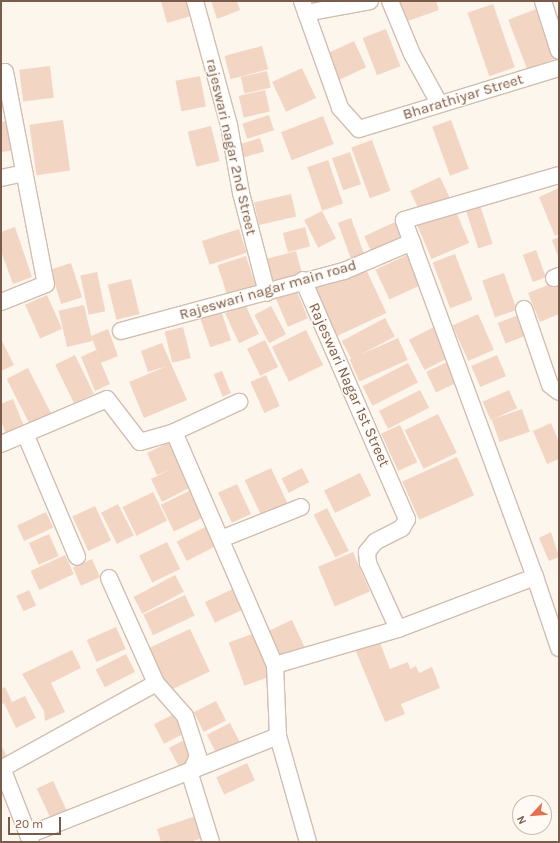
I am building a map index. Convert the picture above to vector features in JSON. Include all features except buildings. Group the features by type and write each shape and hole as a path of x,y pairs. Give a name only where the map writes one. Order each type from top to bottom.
{"street":[{"name":"rajeswari nagar 2nd Street","path":"195,1 228,125 241,193 267,293"},
{"path":"304,7 370,1"},
{"path":"390,1 412,54 439,103"},
{"path":"542,1 559,51"},
{"name":"Bharathiyar Street","path":"304,7 340,108 353,125 359,129 439,103 559,68"},
{"path":"1,73 5,72 46,284 1,302"},
{"path":"1,178 24,173"},
{"path":"559,175 404,220 535,577 559,648"},
{"name":"Rajeswari nagar main road","path":"120,331 267,293 303,280 344,271 412,242"},
{"name":"Rajeswari Nagar 1st Street","path":"303,280 396,490 406,524 375,542 367,552 368,563 398,629"},
{"path":"524,309 550,385 559,392"},
{"path":"1,444 26,436 107,399 140,442 174,432 239,402"},
{"path":"174,432 275,665 278,736 308,842"},
{"path":"26,436 77,557"},
{"path":"221,539 301,507"},
{"path":"275,665 398,629 535,577"},
{"path":"109,578 156,683 185,716 198,756 190,774 211,842"},
{"path":"156,683 2,768 30,838 190,774 278,736"}]}
